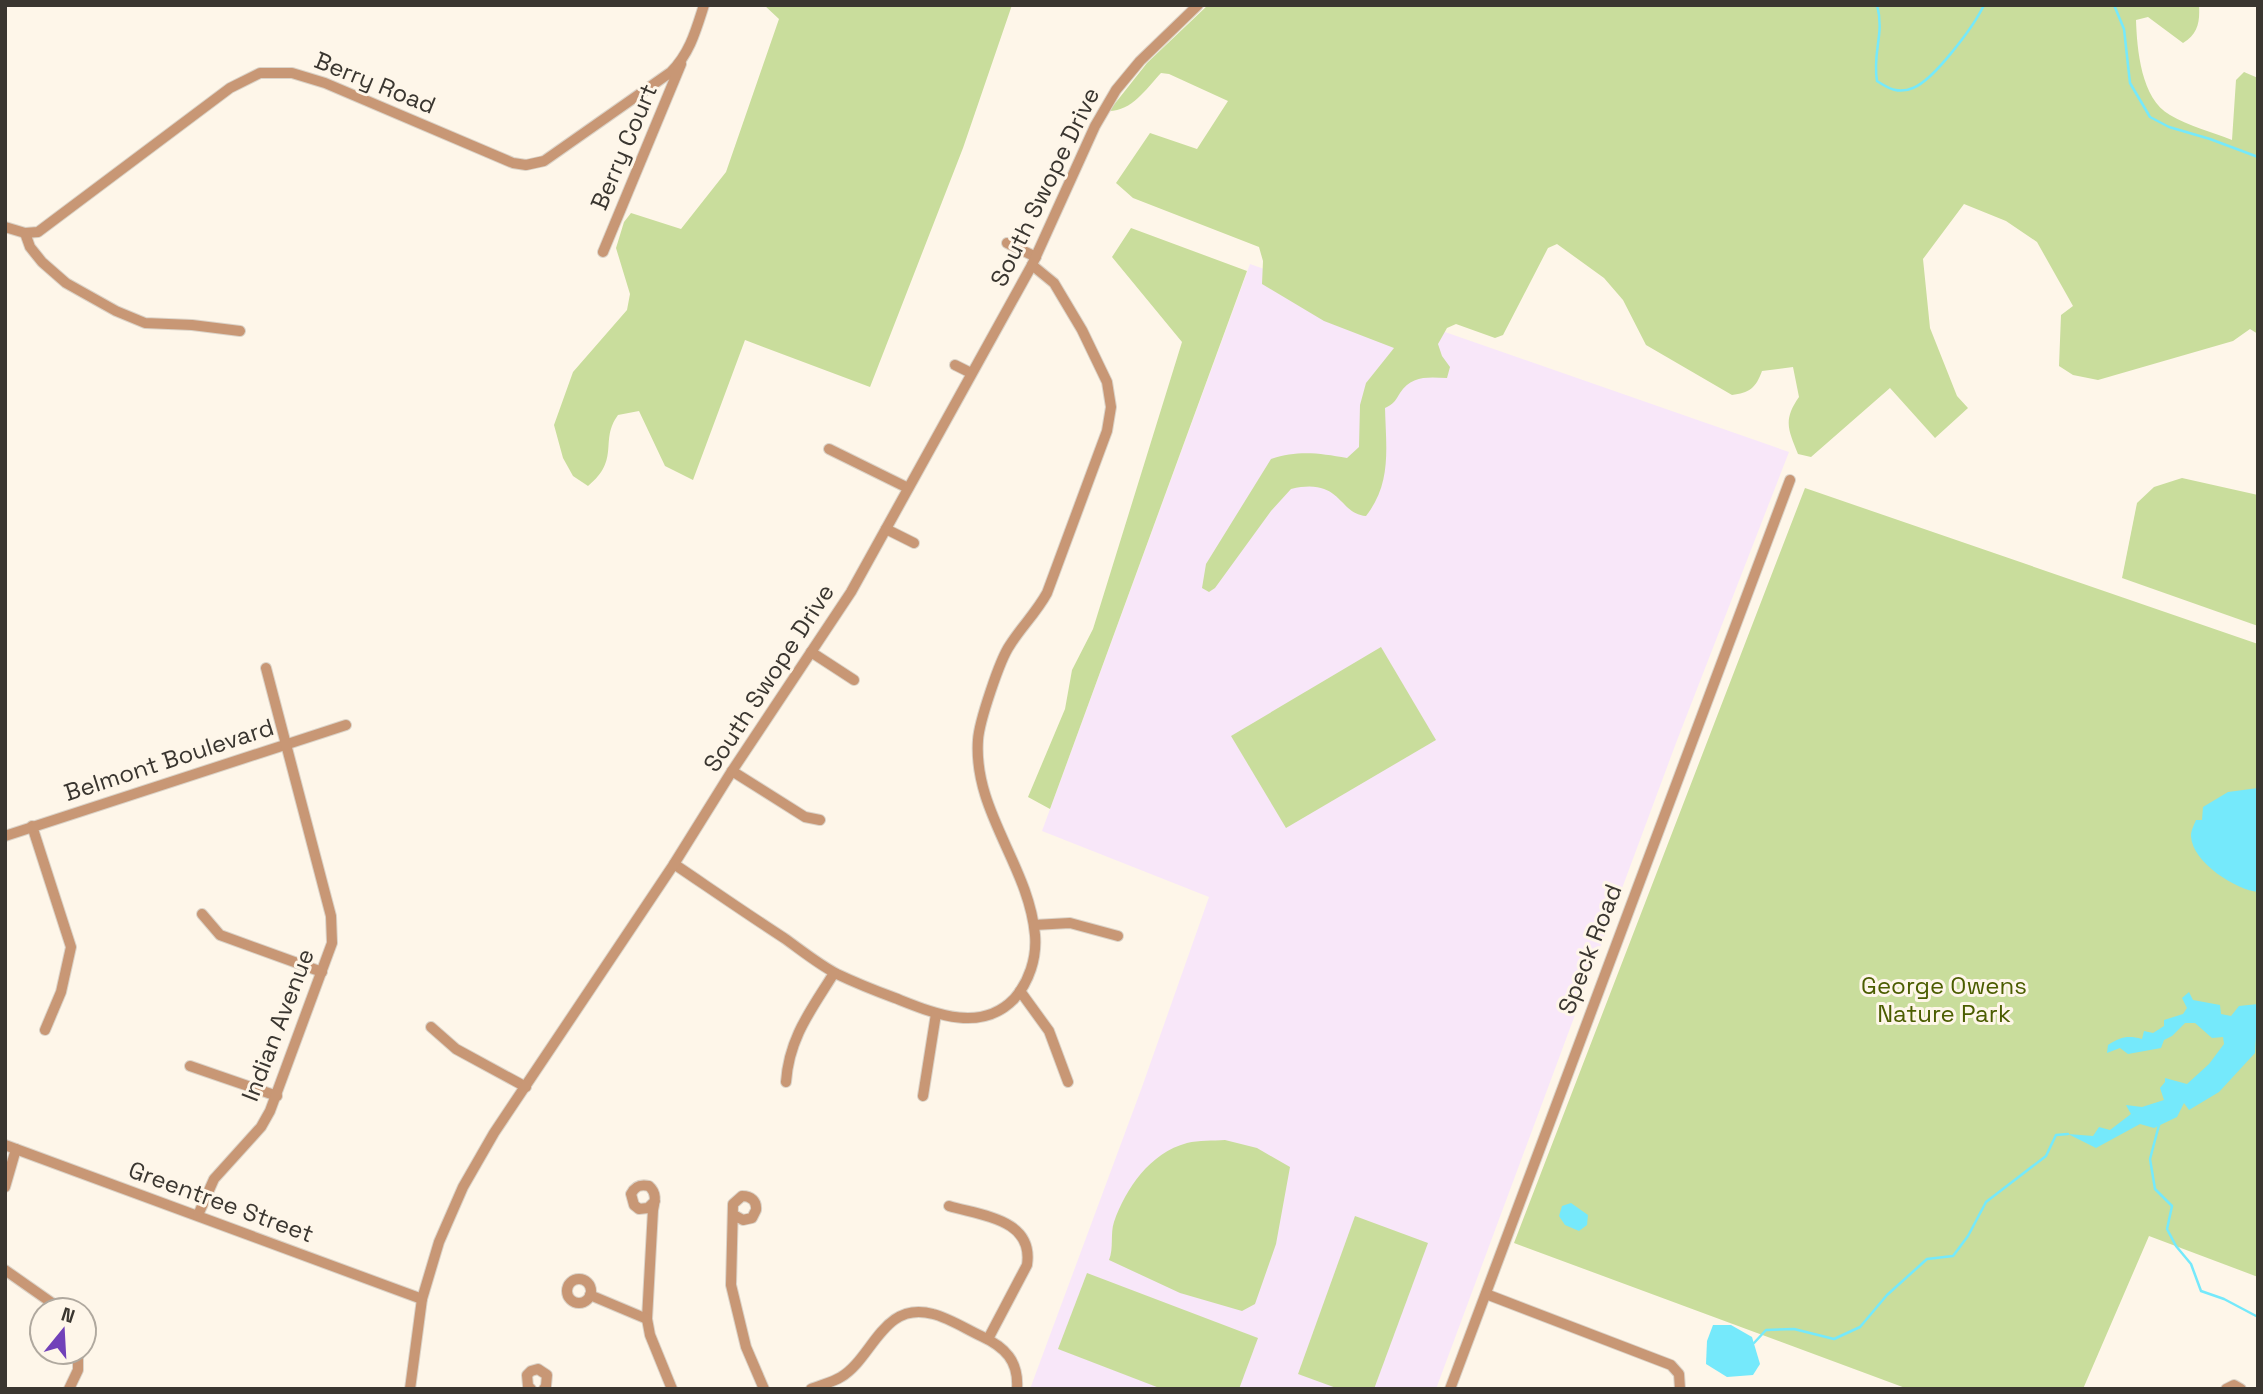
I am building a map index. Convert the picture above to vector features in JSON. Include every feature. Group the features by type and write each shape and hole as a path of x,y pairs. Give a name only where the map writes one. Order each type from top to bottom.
{"street":[{"name":"Berry Road","path":"24,233 38,232 230,88 260,73 292,73 325,83 513,163 526,165 544,161 671,72 684,57 704,5"},
{"name":"South Swope Drive","path":"410,1389 422,1299 439,1242 463,1187 495,1133 851,592 1034,261 1095,126 1116,90 1140,61 1198,5"},
{"name":"Berry Court","path":"603,252 684,57"},
{"path":"5,227 24,233 30,247 42,262 66,283 145,323 240,331"},
{"path":"674,864 834,973 936,1014 953,1018 989,1015 1009,1004 1020,992 1032,970 1035,940 1032,908 1025,886 983,793 977,762 978,736 1009,646 1036,613 1047,593 1107,432 1111,407 1107,383 1082,330 1054,283 1034,261 1007,243"},
{"path":"955,365 971,373"},
{"path":"829,449 908,488"},
{"name":"Speck Road","path":"1450,1389 1790,480"},
{"path":"886,529 914,543"},
{"path":"811,652 854,680"},
{"name":"Indian Avenue","path":"198,1215 214,1178 261,1127 277,1096 332,943 331,916 266,668"},
{"name":"Belmont Boulevard","path":"5,836 346,725"},
{"path":"733,771 805,817 820,820"},
{"path":"32,826 71,947 61,992 45,1030"},
{"path":"202,914 220,935 322,972"},
{"path":"1034,925 1070,923 1118,936"},
{"path":"786,1082 787,1062 794,1039 834,973"},
{"path":"1020,992 1049,1031 1068,1082"},
{"path":"923,1096 936,1014"},
{"path":"431,1027 456,1049 526,1087"},
{"path":"190,1066 277,1096"},
{"name":"Greentree Street","path":"5,1145 422,1299"},
{"path":"5,1187 16,1149"},
{"path":"655,1201 647,1319 650,1335 672,1389"},
{"path":"949,1206 1007,1224 1021,1233 1027,1244 1027,1265 988,1339"},
{"path":"734,1215 731,1284 746,1347 764,1389"},
{"path":"5,1270 42,1296"},
{"path":"1486,1294 1671,1365 1679,1374 1680,1389"},
{"path":"590,1296 647,1319"},
{"path":"811,1389 842,1377 856,1364 879,1333 895,1320 921,1312 933,1314 988,1339 1007,1352 1018,1377 1017,1389"},
{"path":"68,1389 78,1366"},
{"path":"531,1389 527,1375 538,1369 547,1374 544,1389"},
{"path":"2226,1389 2234,1385 2241,1389"}],"shaded area":[{"path":"1250,264 1789,452 1676,743 1436,1389 1030,1389 1209,897 1042,831"}],"green space":[{"path":"764,5 1012,5 963,148 870,387 745,340 693,480 665,466 639,411 618,415 610,433 604,467 588,486 573,476 563,458 554,425 573,372 627,310 630,294 616,248 624,222 631,213 681,229 726,172 779,19"},
{"path":"1208,5 2199,5 2197,27 2192,36 2183,43 2148,17 2136,20 2142,72 2160,108 2185,122 2232,140 2236,80 2244,72 2258,78 2258,334 2250,329 2233,341 2098,380 2073,375 2059,366 2061,315 2073,306 2037,242 2006,221 1964,204 1923,259 1930,328 1957,396 1968,408 1935,438 1890,388 1811,457 1798,454 1790,431 1789,419 1799,397 1793,367 1762,371 1751,389 1732,395 1646,345 1623,300 1604,278 1557,244 1548,248 1503,335 1495,338 1456,324 1447,328 1438,344 1450,367 1447,378 1415,380 1404,387 1394,402 1385,408 1384,478 1366,516 1357,514 1330,492 1320,488 1291,489 1271,511 1215,588 1209,592 1202,588 1206,564 1271,459 1309,453 1347,458 1359,447 1360,405 1366,383 1394,348 1324,321 1262,284 1263,261 1259,247 1133,198 1116,183 1150,133 1197,149 1228,101 1169,74 1161,73 1132,103 1109,111 1147,63"},
{"path":"1131,228 1247,271 1050,809 1028,797 1065,709 1072,670 1093,629 1182,342 1112,257"},
{"path":"2182,478 2258,495 2258,626 2122,578 2137,503 2154,487"},
{"name":"George Owens Nature Park","path":"1805,488 2258,644 2258,1277 2149,1236 2083,1389 1908,1389 1514,1243"},
{"path":"1381,647 1436,740 1286,828 1231,736"},
{"path":"1225,1140 1257,1148 1290,1167 1276,1244 1255,1304 1242,1311 1180,1293 1109,1260 1113,1227 1119,1209 1133,1185 1151,1163 1187,1143"},
{"path":"1355,1216 1428,1243 1374,1389 1339,1389 1298,1374"},
{"path":"1087,1273 1258,1338 1239,1389 1162,1389 1058,1349"}],"water":[{"path":"2258,788 2258,892 2228,881 2207,865 2193,846 2191,836 2196,820 2202,820 2203,807 2228,792"},
{"path":"2189,992 2193,1000 2220,1005 2221,1014 2231,1016 2239,1006 2258,1004 2255,1053 2219,1092 2189,1110 2184,1103 2177,1117 2154,1128 2140,1124 2096,1148 2068,1134 2093,1136 2099,1127 2110,1130 2131,1114 2126,1105 2142,1107 2164,1100 2160,1088 2165,1078 2187,1084 2209,1064 2224,1044 2223,1037 2212,1038 2195,1023 2185,1023 2164,1040 2161,1048 2128,1054 2120,1048 2107,1053 2108,1045 2117,1040 2124,1037 2142,1039 2144,1031 2153,1033 2164,1026 2164,1020 2183,1014 2187,1008 2182,998"},
{"path":"1571,1203 1588,1215 1587,1225 1579,1231 1565,1225 1559,1216 1562,1206"},
{"path":"1713,1325 1731,1325 1752,1337 1760,1364 1753,1375 1727,1377 1706,1364 1707,1341"}],"waterway":[{"path":"1877,5 1880,25 1877,81 1899,91 1913,88 1932,75 1972,26 1984,5"},
{"path":"2114,5 2124,29 2130,83 2150,117 2169,127 2258,157"},
{"path":"2159,1125 2150,1159 2155,1189 2172,1206 2167,1229 2176,1246 2191,1264 2201,1291 2224,1299 2258,1317"},
{"path":"1754,1343 1766,1330 1794,1329 1834,1339 1860,1327 1887,1295 1927,1259 1953,1256 1968,1236 1986,1202 2046,1156 2056,1135 2068,1134"}]}
